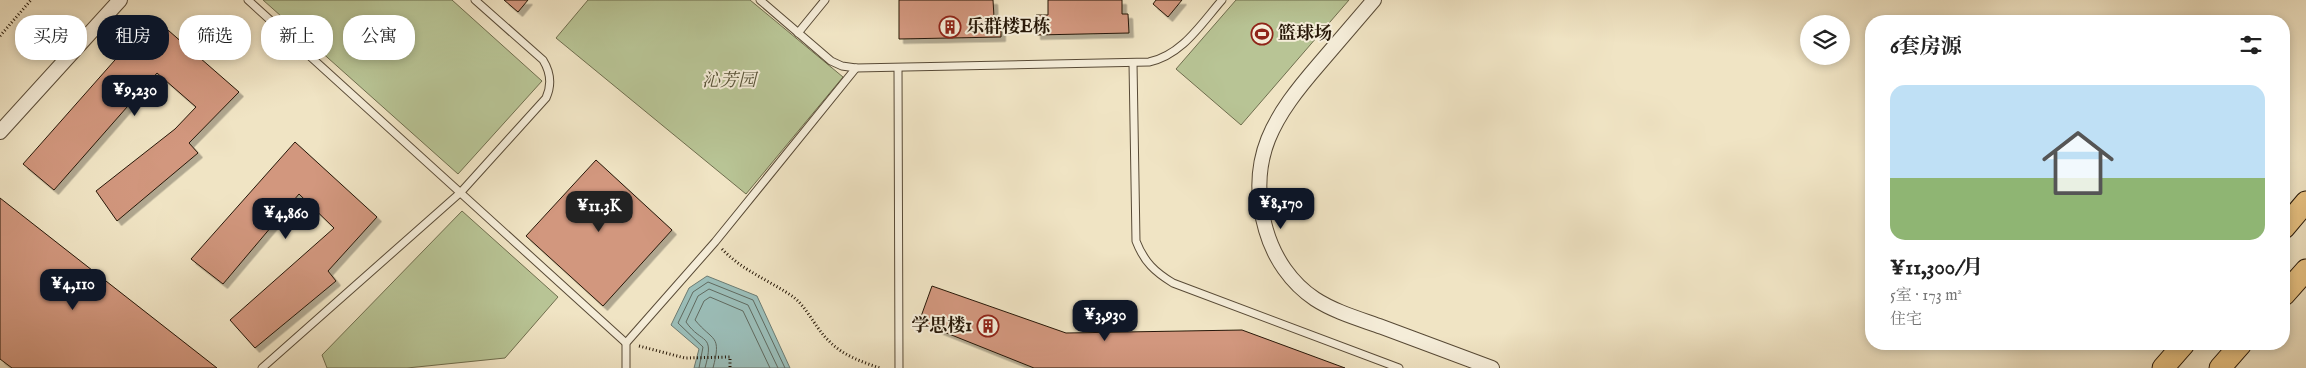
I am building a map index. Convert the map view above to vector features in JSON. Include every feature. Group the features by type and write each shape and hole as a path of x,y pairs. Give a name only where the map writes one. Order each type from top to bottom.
{"main road":[{"path":"2290,221 2306,202"},
{"path":"2290,288 2306,270"},
{"path":"2163,368 2179,350"},
{"path":"2220,368 2236,350"}],"street":[{"path":"0,132 120,0"},
{"path":"1374,0 1289,98 1274,123 1265,144 1260,168 1263,220 1269,242 1281,264 1295,283 1316,300 1343,313 1492,368"}],"lane":[{"path":"248,0 626,342"},
{"path":"262,368 461,192 546,98 550,89 548,69 543,60 475,0"},
{"path":"760,0 831,61 842,66 856,68 1133,62 1162,59 1183,45 1222,0"},
{"path":"798,33 825,0"},
{"path":"1133,62 1136,242 1142,256 1150,267 1173,283 1399,368"},
{"path":"626,368 626,342 715,242 856,68"},
{"path":"898,68 899,368"}],"path":[{"path":"0,36 31,0"},
{"path":"715,242 735,262 790,294 805,309 829,342 855,359 880,368"},
{"path":"626,342 685,358 730,357 730,368"}],"green space":[{"path":"263,0 452,0 542,81 458,174 330,60 333,60 333,15 280,15"},
{"name":"沁芳园","path":"588,0 750,0 843,77 746,194 556,38"},
{"name":"篮球场","path":"1236,0 1349,0 1241,125 1176,69"},
{"path":"462,211 558,297 505,358 407,368 327,368 322,355"}],"water":[{"path":"707,276 757,296 790,368 694,368 699,349 671,325 689,288"}],"building":[{"path":"504,0 528,0 518,12"},
{"name":"乐群楼E栋","path":"899,0 993,0 994,17 1001,17 1001,37 899,39"},
{"name":"乐群楼E栋","path":"1048,0 1122,0 1122,14 1128,14 1129,33 1036,35 1036,15 1048,15"},
{"path":"1156,0 1182,0 1168,17 1153,4"},
{"path":"169,31 179,40 179,60 202,60 239,92 189,143 198,153 117,221 96,191 175,129 196,107 157,73 54,190 23,164 115,60 169,60"},
{"path":"295,142 377,217 328,271 336,281 255,348 230,320 334,228 299,194 223,284 191,259"},
{"path":"596,160 672,230 603,306 526,236"},
{"path":"0,198 217,368 12,368 0,359"},
{"name":"学思楼1","path":"932,286 1066,333 1242,330 1345,368 1034,368 919,322"}],"place":[{"name":"乐群楼E栋","path":"950,27"},
{"name":"篮球场","path":"1262,34"},
{"name":"学思楼1","path":"988,326"}]}
